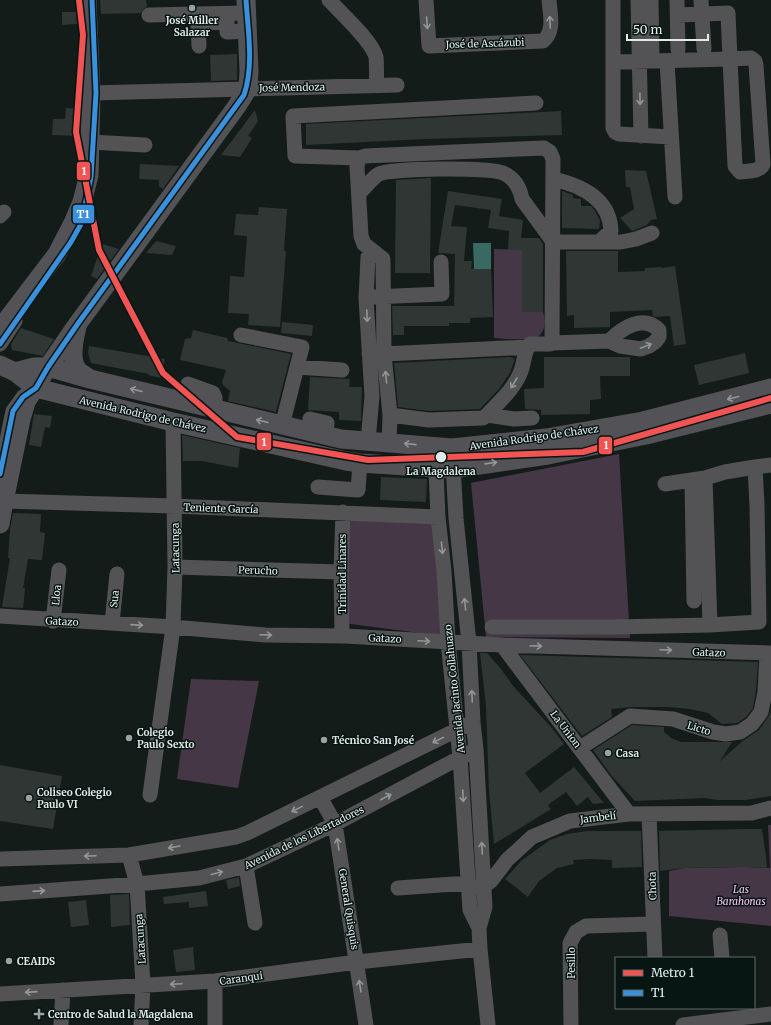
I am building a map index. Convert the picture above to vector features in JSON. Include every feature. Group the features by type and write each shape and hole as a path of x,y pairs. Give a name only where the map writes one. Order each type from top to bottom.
{"main road":[{"path":"0,329 57,254 82,202 89,175 94,93 87,0"},
{"path":"0,524 21,419 26,402 79,322 232,113 248,88 249,71 246,14"},
{"path":"79,322 75,337 73,355 77,370 90,379"},
{"name":"Avenida Rodrigo de Chávez","path":"7,369 48,367 90,379 341,440 443,448 546,438 643,421 771,388"},
{"name":"Avenida Rodrigo de Chávez","path":"7,369 36,388 173,422 346,461 444,468 555,454 646,435 771,404"},
{"path":"381,442 386,464"}],"street":[{"path":"92,0 94,93"},
{"path":"329,0 373,49 376,58 377,85"},
{"name":"José de Ascázubi","path":"426,0 429,46 543,41 548,38 550,32 549,0"},
{"path":"612,0 613,128 618,134 671,137"},
{"path":"638,0 671,137 675,197"},
{"path":"641,136 653,61 651,0"},
{"path":"613,62 730,59 751,58 755,61 756,65 763,164 759,170 740,172 735,166 730,59 727,6 678,8 678,49"},
{"path":"702,7 704,49"},
{"path":"149,15 246,14"},
{"path":"199,46 198,23 227,22 227,32 246,14"},
{"name":"José Mendoza","path":"94,93 397,85"},
{"path":"536,103 293,116 295,156 359,158 365,156 544,148 550,152 552,159 553,242 552,343"},
{"path":"0,344 72,242 81,224 91,177 91,142 145,145"},
{"path":"359,158 357,166 362,236 364,244 382,259 383,297 377,354 372,373 372,408 381,442"},
{"path":"359,193 380,174 417,170 487,170 501,172 513,179 522,199 553,242"},
{"path":"552,179 570,183 590,192 606,211 611,222 611,231 599,242"},
{"path":"553,242 621,242 636,239 652,233"},
{"path":"372,250 368,257 366,298 390,412 381,442"},
{"path":"366,298 442,294 441,262"},
{"path":"241,335 302,347 282,426"},
{"path":"372,408 429,420 483,418 487,416 510,391 521,372 525,352 530,344 609,341"},
{"path":"377,354 528,347"},
{"path":"297,367 342,370"},
{"path":"188,384 213,393 215,398 214,409"},
{"path":"0,474 13,411 23,398 36,388"},
{"path":"487,416 514,419 532,418"},
{"path":"310,420 328,423 324,436"},
{"name":"Latacunga","path":"150,795 173,627 176,567 173,422"},
{"name":"Avenida Jacinto Collahuazo","path":"443,448 444,468 438,517 444,571 448,642 458,730 470,910 479,928"},
{"path":"318,488 358,490 360,463"},
{"path":"665,484 698,479 725,472 771,465"},
{"path":"492,627 710,625 765,621 755,467"},
{"name":"Avenida Jacinto Collahuazo","path":"444,468 456,518 469,643 485,908 479,928 480,949 488,1025"},
{"path":"694,601 698,479"},
{"path":"698,479 710,625"},
{"name":"Teniente García","path":"4,501 343,512 438,517"},
{"name":"Trinidad Linares","path":"342,636 341,572 343,512"},
{"name":"Perucho","path":"176,567 341,572"},
{"name":"Lloa","path":"53,621 59,570"},
{"name":"Sua","path":"112,623 117,574"},
{"name":"Gatazo","path":"0,616 53,621 173,627 265,635 342,636 502,645 769,653"},
{"path":"604,648 605,627"},
{"name":"La Union","path":"502,645 629,814"},
{"name":"Licto","path":"580,748 630,716 673,720 713,732 726,734 740,732 752,724 760,712 765,692 769,653"},
{"path":"0,859 129,855 236,837 320,798 473,722"},
{"name":"Avenida de los Libertadores","path":"0,894 199,878 246,866 335,824 476,749"},
{"name":"General Quisquis","path":"320,798 335,824 366,1025"},
{"name":"Jambelí","path":"484,886 491,881 507,860 532,837 570,821 629,814 752,813 771,808"},
{"name":"Jambelí","path":"752,813 771,818"},
{"name":"Chota","path":"649,814 655,957"},
{"name":"Latacunga","path":"129,855 137,884 144,985 141,1025"},
{"path":"246,866 255,923"},
{"path":"398,888 484,886"},
{"name":"Pesillo","path":"571,1025 570,943 576,932 586,926 653,924"},
{"path":"720,934 722,957"},
{"name":"Caranqui","path":"0,994 215,982 357,962 480,949"},
{"path":"215,982 215,1025"},
{"path":"61,1025 63,990"},
{"path":"683,1025 725,1014 771,1014"}],"green space":[{"path":"494,249 522,250 522,311 543,312 544,328 541,334 535,338 494,338"},
{"path":"619,454 630,638 486,637 471,483"},
{"path":"345,520 433,521 442,636 343,623"},
{"path":"191,679 259,681 238,788 177,779"},
{"name":"Las Barahonas","path":"768,825 771,825 771,926 669,916 669,871 685,868 770,868"}],"water":[{"path":"473,243 491,243 491,269 474,269"}],"building":[{"path":"100,0 146,0 147,7 144,8 141,13 101,14"},
{"path":"62,12 76,12 77,24 62,25"},
{"path":"237,54 237,80 211,81 210,55"},
{"path":"66,108 80,109 79,136 52,135 53,119 65,119"},
{"path":"255,110 258,121 248,136 252,138 240,157 221,155"},
{"path":"561,111 562,135 425,139 306,145 306,124"},
{"path":"140,164 179,166 163,189 159,186 159,180 139,179"},
{"path":"625,170 646,171 657,219 651,220 647,225 632,231 620,218 634,209 630,187 626,187"},
{"path":"431,178 430,273 395,273 396,180"},
{"path":"448,191 502,199 499,216 523,220 521,238 539,238 543,244 543,312 522,312 522,250 508,250 509,231 488,228 491,210 455,205 451,226 467,227 464,261 472,261 471,269 491,269 493,317 470,318 470,323 449,323 449,326 404,326 404,335 393,335 392,306 454,306 455,254 438,253"},
{"path":"562,191 573,195 573,198 581,199 581,206 591,206 593,208 600,220 599,229 562,228"},
{"path":"259,207 287,209 284,251 286,251 280,327 248,325 249,314 228,313 230,276 244,277 247,236 234,235 236,214 258,215"},
{"path":"156,241 176,246 172,255 146,253"},
{"path":"102,244 119,249 97,279 91,276"},
{"path":"566,251 618,251 618,272 645,271 645,268 675,266 686,344 674,346 670,316 655,317 653,316 652,310 610,312 610,327 574,328 574,315 567,316"},
{"path":"282,322 313,325 312,336 281,333"},
{"path":"21,328 54,339 43,356 12,350 11,344"},
{"path":"193,330 227,338 228,341 291,354 276,412 228,401 230,391 223,385 222,382 226,370 180,360 185,339 191,338"},
{"path":"89,346 165,359 161,378 148,375 149,374 91,363 88,353"},
{"path":"745,353 749,373 699,385 694,365"},
{"path":"510,357 515,359 510,373 499,389 480,409 429,411 398,407 394,363"},
{"path":"544,357 630,357 630,376 600,376 601,399 590,400 590,414 541,415 541,410 525,409 524,389 544,388"},
{"path":"310,377 350,379 349,387 362,387 361,421 339,420 339,412 308,410"},
{"path":"34,414 52,416 50,428 45,427 41,447 29,445"},
{"path":"182,435 240,448 238,468 202,461 183,461"},
{"path":"381,477 427,479 426,502 380,500"},
{"path":"13,513 41,514 40,532 45,533 42,560 28,559 23,588 25,588 23,608 2,607 10,558 8,558 10,529"},
{"path":"480,653 487,653 514,687 551,727 564,744 525,773 540,793 574,767 604,803 593,804 588,797 577,806 566,792 548,805 551,809 494,844 489,791 486,706"},
{"path":"520,655 758,662 753,708 746,717 737,723 722,724 708,713 690,709 667,707 631,707 611,709 612,717 582,736"},
{"path":"771,711 771,796 746,800 718,800 705,798 635,801 611,775 593,750 632,725 664,727 664,732 671,738 681,742 732,742 720,761 744,740 759,730"},
{"name":"Coliseo Colegio Paulo VI","path":"0,765 62,776 53,829 0,821"},
{"path":"762,829 767,868 685,868 660,871 659,831"},
{"path":"587,831 641,831 642,867 612,868 612,860 573,860 574,864 557,868 539,881 528,897 505,879 521,861 550,840 567,834"},
{"path":"239,877 240,886 228,889 226,880"},
{"path":"206,891 208,906 189,908 189,902 164,904 163,897"},
{"path":"129,894 130,925 111,927 110,895"},
{"path":"86,900 89,925 71,927 68,902"},
{"path":"193,947 195,970 176,972 173,950"}],"metro line":[{"name":"1","path":"79,0 83,35 76,132 99,250 163,373 237,437 368,460 583,452 771,398"}],"transit line":[{"name":"T1","path":"0,344 71,242 81,224 91,177 96,93 92,0"},
{"name":"T1","path":"0,474 13,411 23,397 36,388 48,367 79,322 244,95 250,60 246,0"}],"place":[{"name":"José Miller Salazar","path":"192,8"},
{"name":"La Magdalena","path":"441,457"},
{"name":"Colegio Paulo Sexto","path":"129,738"},
{"name":"Técnico San José","path":"324,740"},
{"name":"Casa","path":"608,753"},
{"name":"Coliseo Colegio Paulo VI","path":"29,798"},
{"name":"CEAIDS","path":"9,961"},
{"name":"Centro de Salud la Magdalena","path":"39,1014"}]}
